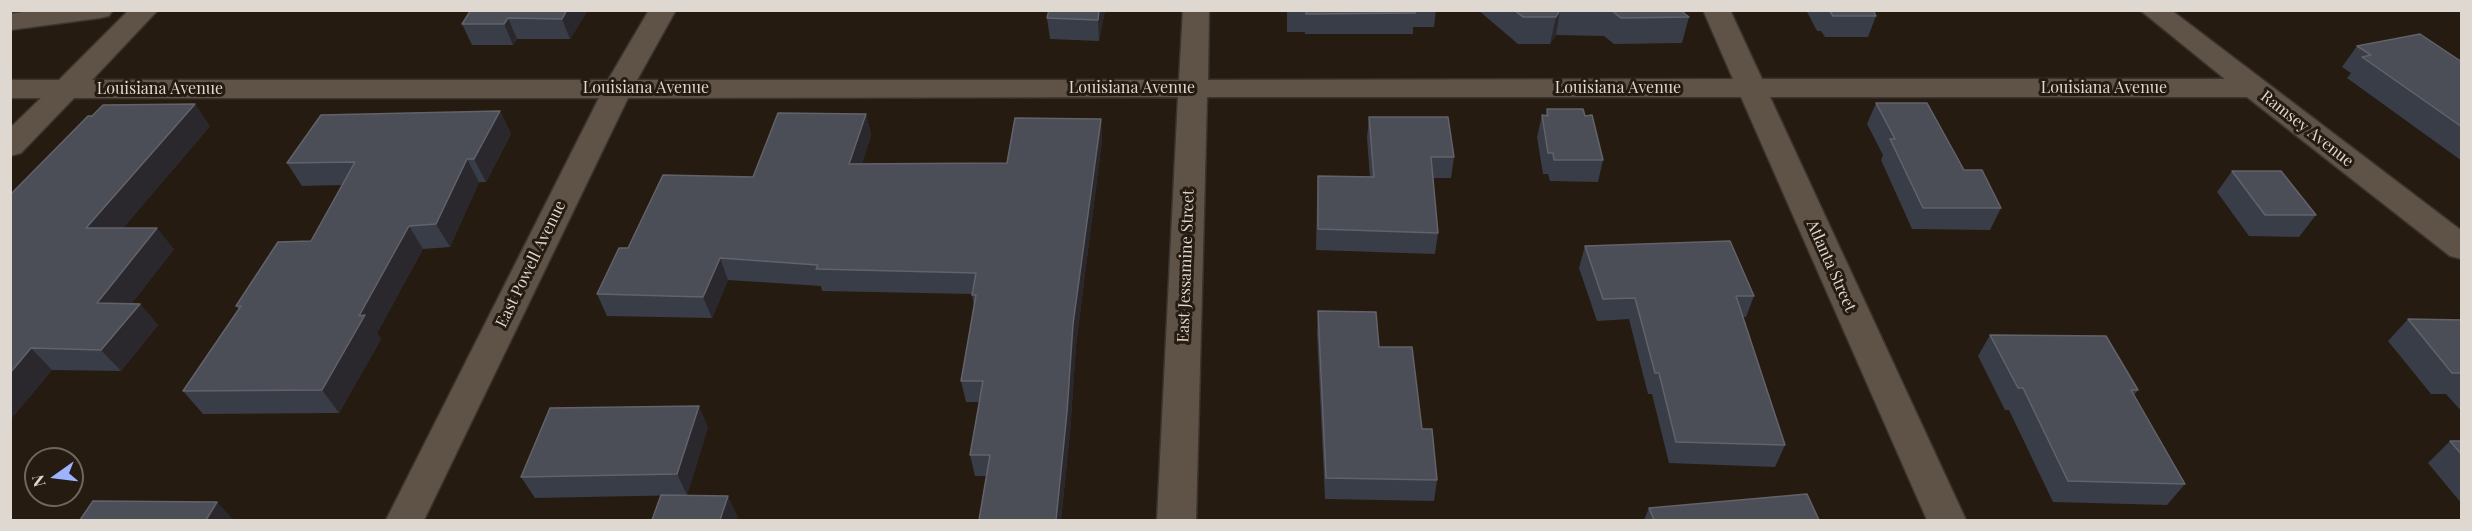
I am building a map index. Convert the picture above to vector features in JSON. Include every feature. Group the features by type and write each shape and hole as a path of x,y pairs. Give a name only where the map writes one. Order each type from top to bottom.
{"street":[{"path":"10,22 100,10"},
{"path":"10,146 145,10"},
{"name":"East Powell Avenue","path":"405,520 618,88 663,10"},
{"name":"East Jessamine Street","path":"1176,520 1196,10"},
{"name":"Atlanta Street","path":"1716,10 1946,520"},
{"name":"Ramsey Avenue","path":"2153,10 2462,248"},
{"name":"Louisiana Avenue","path":"10,88 2254,88"}],"building":[{"path":"471,10 567,10 562,19 508,18 504,24 462,24"},
{"path":"1049,10 1099,10 1098,20 1047,18"},
{"path":"1288,10 1414,10 1415,13 1306,14 1306,11"},
{"path":"1514,10 1560,10 1556,17 1523,17"},
{"path":"1611,10 1680,10 1689,17 1621,18"},
{"path":"1829,10 1873,10 1876,16 1833,16"},
{"path":"2420,34 2462,62 2462,127 2362,57 2371,55 2357,46"},
{"path":"1876,103 1927,103 1964,170 1982,170 2001,208 1923,208 1890,139 1895,139"},
{"path":"195,104 86,228 157,228 97,303 140,304 101,350 31,348 10,373 10,195 88,116 92,116 103,105"},
{"path":"1547,109 1583,109 1585,116 1592,115 1603,160 1554,160 1553,153 1548,153 1542,115 1548,116"},
{"path":"500,111 474,159 467,159 436,224 409,226 359,316 365,315 322,390 183,391 241,306 236,306 278,242 311,241 355,162 287,163 321,115"},
{"path":"778,113 866,114 849,164 1007,163 1015,118 1101,119 1073,324 1056,520 979,520 990,455 970,455 983,381 961,381 976,295 972,295 976,273 816,269 818,265 720,258 703,297 597,294 619,248 628,248 663,175 753,177"},
{"path":"1369,117 1448,117 1454,157 1431,157 1438,233 1318,229 1318,176 1374,177"},
{"path":"2232,171 2281,171 2316,215 2265,215"},
{"path":"1730,241 1754,296 1736,296 1785,445 1676,442 1659,373 1655,373 1635,298 1603,299 1585,246"},
{"path":"1318,311 1376,312 1379,347 1412,347 1422,429 1432,429 1437,480 1326,478"},
{"path":"2408,319 2462,320 2462,373 2452,373"},
{"path":"1990,335 2106,336 2138,390 2131,390 2185,484 2068,481 2023,388 2018,388"},
{"path":"699,406 677,474 521,477 550,408"},
{"path":"2450,441 2462,441 2462,455"},
{"path":"1807,494 1819,520 1654,520 1649,508"},
{"path":"661,495 728,496 720,520 652,520"},
{"path":"93,501 217,502 206,520 80,520"}]}
